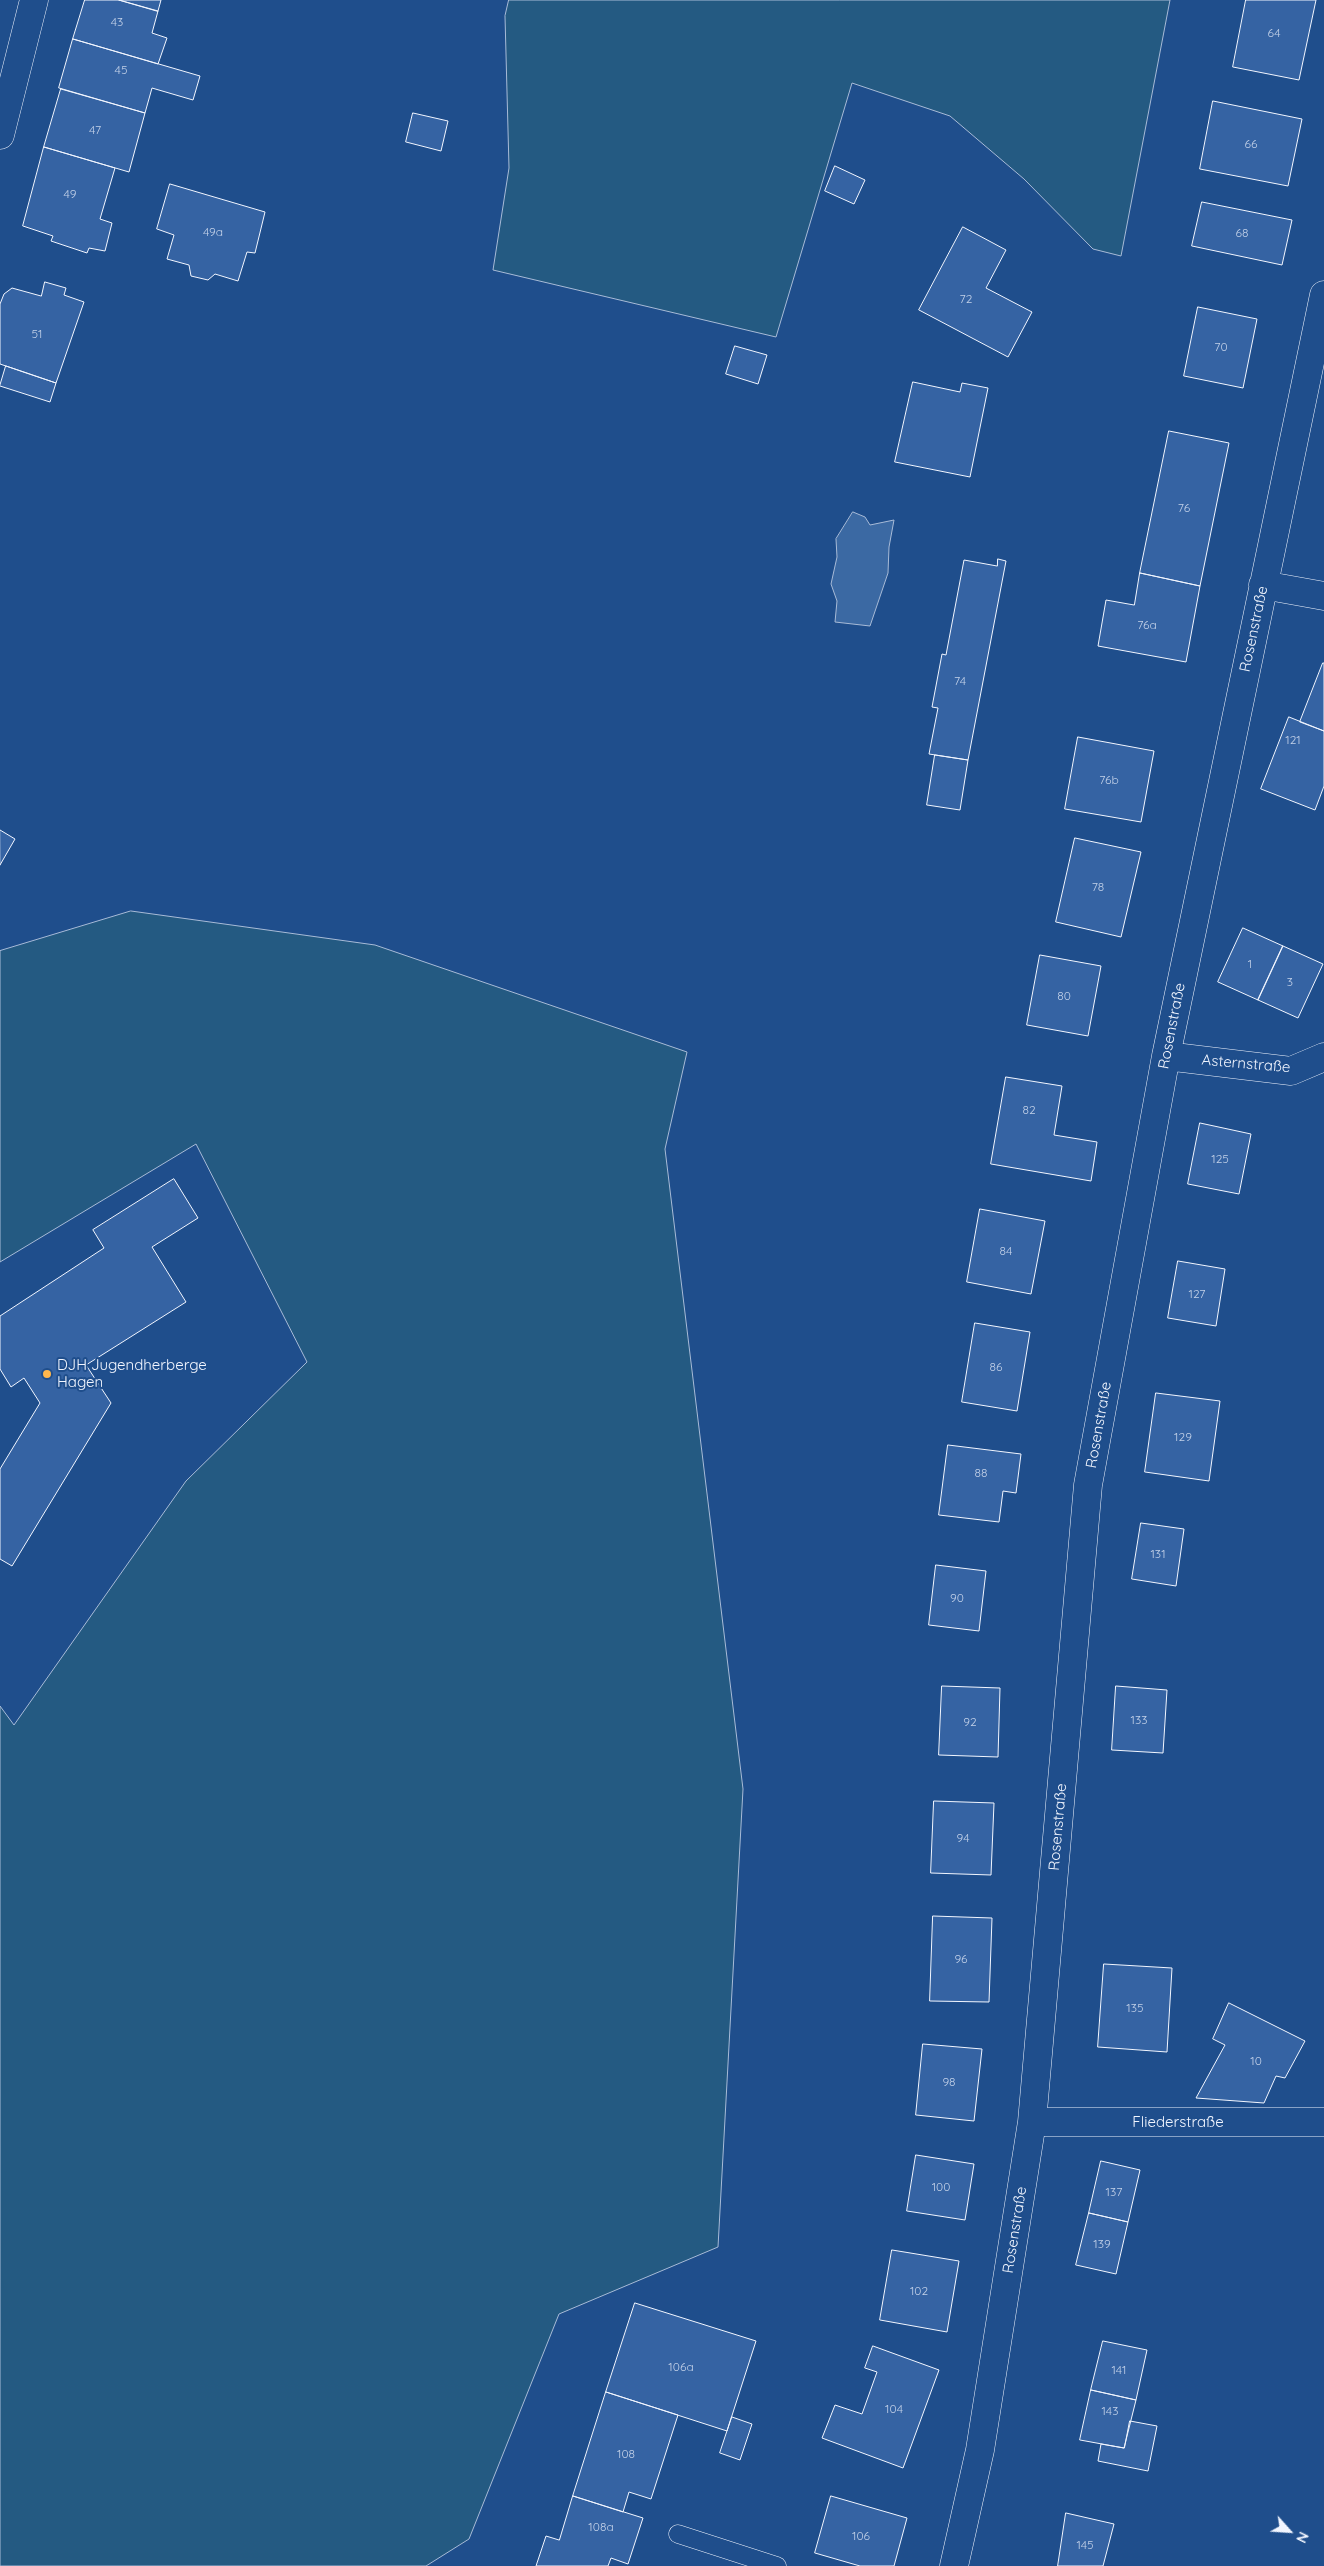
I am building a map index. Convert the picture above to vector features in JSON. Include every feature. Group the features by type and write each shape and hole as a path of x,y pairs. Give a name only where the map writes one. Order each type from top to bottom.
{"street":[{"path":"0,135 34,0"},
{"name":"Rosenstraße","path":"954,2566 980,2450 1032,2122 1088,1485 1166,1056 1324,295"},
{"path":"1263,585 1324,596"},
{"name":"Asternstraße","path":"1166,1056 1291,1071 1324,1057"},
{"name":"Fliederstraße","path":"1032,2122 1324,2122"}],"lane":[{"path":"678,2534 776,2566"}],"shaded area":[{"path":"509,0 1170,0 1121,256 1093,249 1024,179 950,116 852,83 776,337 493,270 509,168 505,16"},
{"path":"853,512 865,517 870,525 894,520 889,547 888,573 870,626 835,622 837,601 831,584 837,557 836,539"},
{"path":"131,911 375,945 687,1052 665,1149 743,1789 718,2247 559,2314 469,2539 426,2566 0,2566 0,1706 14,1725 186,1481 307,1362 196,1144 0,1262 0,951"}],"building":[{"path":"85,0 119,0 158,11 152,33 167,38 158,64 73,39"},
{"path":"119,0 161,0 158,11"},
{"path":"1246,0 1316,0 1299,80 1233,67"},
{"path":"73,39 200,76 193,100 152,88 145,113 59,88"},
{"path":"61,89 145,113 129,172 44,147"},
{"path":"1213,101 1302,119 1288,186 1200,169"},
{"path":"413,113 448,121 441,151 406,142"},
{"path":"44,147 115,168 100,219 112,223 105,251 89,248 87,253 51,241 53,236 23,226"},
{"path":"835,166 865,180 854,204 825,191"},
{"path":"170,184 265,212 255,253 247,252 238,281 215,274 208,280 191,276 189,265 167,259 174,235 157,229"},
{"path":"1202,202 1292,220 1282,265 1192,246"},
{"path":"963,227 1006,250 986,288 1032,312 1008,357 919,310"},
{"path":"45,282 66,288 64,295 84,302 56,383 0,364 0,304 4,294 12,288 41,296"},
{"path":"1198,307 1257,319 1243,388 1184,376"},
{"path":"735,346 767,355 758,384 726,374"},
{"path":"6,366 56,383 50,402 0,386"},
{"path":"913,382 960,392 962,383 988,388 970,477 895,462"},
{"path":"1169,431 1229,443 1200,586 1140,573"},
{"path":"998,559 1006,561 968,760 929,754 938,708 932,707 942,654 946,655 964,560 997,566"},
{"path":"1140,573 1200,586 1186,662 1098,646 1106,600 1134,605"},
{"path":"1324,663 1324,731 1300,722"},
{"path":"1289,717 1324,731 1324,786 1315,810 1261,789"},
{"path":"1078,737 1154,751 1141,822 1065,809"},
{"path":"935,755 968,760 960,810 927,805"},
{"path":"0,830 15,839 0,865"},
{"path":"1075,838 1141,852 1121,937 1056,922"},
{"path":"1243,928 1283,946 1258,1000 1218,982"},
{"path":"1283,946 1323,964 1298,1018 1258,1000"},
{"path":"1040,955 1101,966 1088,1036 1027,1025"},
{"path":"1006,1077 1062,1086 1054,1135 1097,1142 1091,1181 991,1164"},
{"path":"1200,1123 1251,1134 1239,1194 1188,1184"},
{"name":"DJH Jugendherberge Hagen","path":"174,1179 198,1218 152,1247 186,1302 86,1365 111,1403 12,1566 0,1559 0,1469 40,1403 24,1378 11,1387 0,1369 0,1316 104,1248 93,1230"},
{"path":"980,1209 1045,1221 1031,1294 967,1282"},
{"path":"1178,1261 1225,1269 1216,1326 1168,1318"},
{"path":"975,1323 1030,1332 1017,1411 962,1402"},
{"path":"1156,1393 1220,1401 1209,1481 1145,1472"},
{"path":"948,1445 1021,1454 1016,1493 1003,1491 999,1522 939,1515"},
{"path":"1141,1523 1184,1529 1176,1586 1132,1579"},
{"path":"936,1565 986,1571 979,1631 929,1625"},
{"path":"942,1686 1000,1688 998,1757 939,1755"},
{"path":"1116,1686 1167,1690 1163,1753 1112,1750"},
{"path":"934,1801 994,1803 991,1875 931,1873"},
{"path":"933,1916 992,1918 989,2002 930,2001"},
{"path":"1104,1964 1172,1968 1167,2052 1098,2047"},
{"path":"1229,2003 1305,2041 1285,2078 1276,2076 1264,2103 1196,2098 1225,2045 1213,2039"},
{"path":"923,2044 982,2049 974,2121 916,2115"},
{"path":"916,2155 974,2164 965,2220 907,2211"},
{"path":"1101,2161 1140,2170 1128,2222 1089,2213"},
{"path":"1089,2213 1128,2222 1116,2274 1076,2265"},
{"path":"892,2250 959,2261 947,2332 880,2320"},
{"path":"635,2303 756,2341 727,2431 606,2392"},
{"path":"1103,2341 1147,2350 1136,2400 1091,2390"},
{"path":"873,2346 939,2370 903,2468 822,2438 835,2405 862,2414 877,2372 865,2368"},
{"path":"1091,2390 1136,2400 1124,2448 1080,2440"},
{"path":"606,2392 678,2415 651,2499 629,2492 623,2512 573,2496"},
{"path":"732,2417 752,2424 740,2460 720,2453"},
{"path":"1130,2421 1157,2426 1148,2471 1098,2461 1101,2444 1124,2448"},
{"path":"573,2496 643,2518 628,2564 611,2558 608,2566 536,2566 546,2536 559,2540"},
{"path":"831,2496 907,2518 894,2566 860,2566 815,2553"},
{"path":"1066,2513 1114,2524 1103,2566 1058,2566"}],"place":[{"name":"DJH Jugendherberge Hagen","path":"47,1374"}]}
